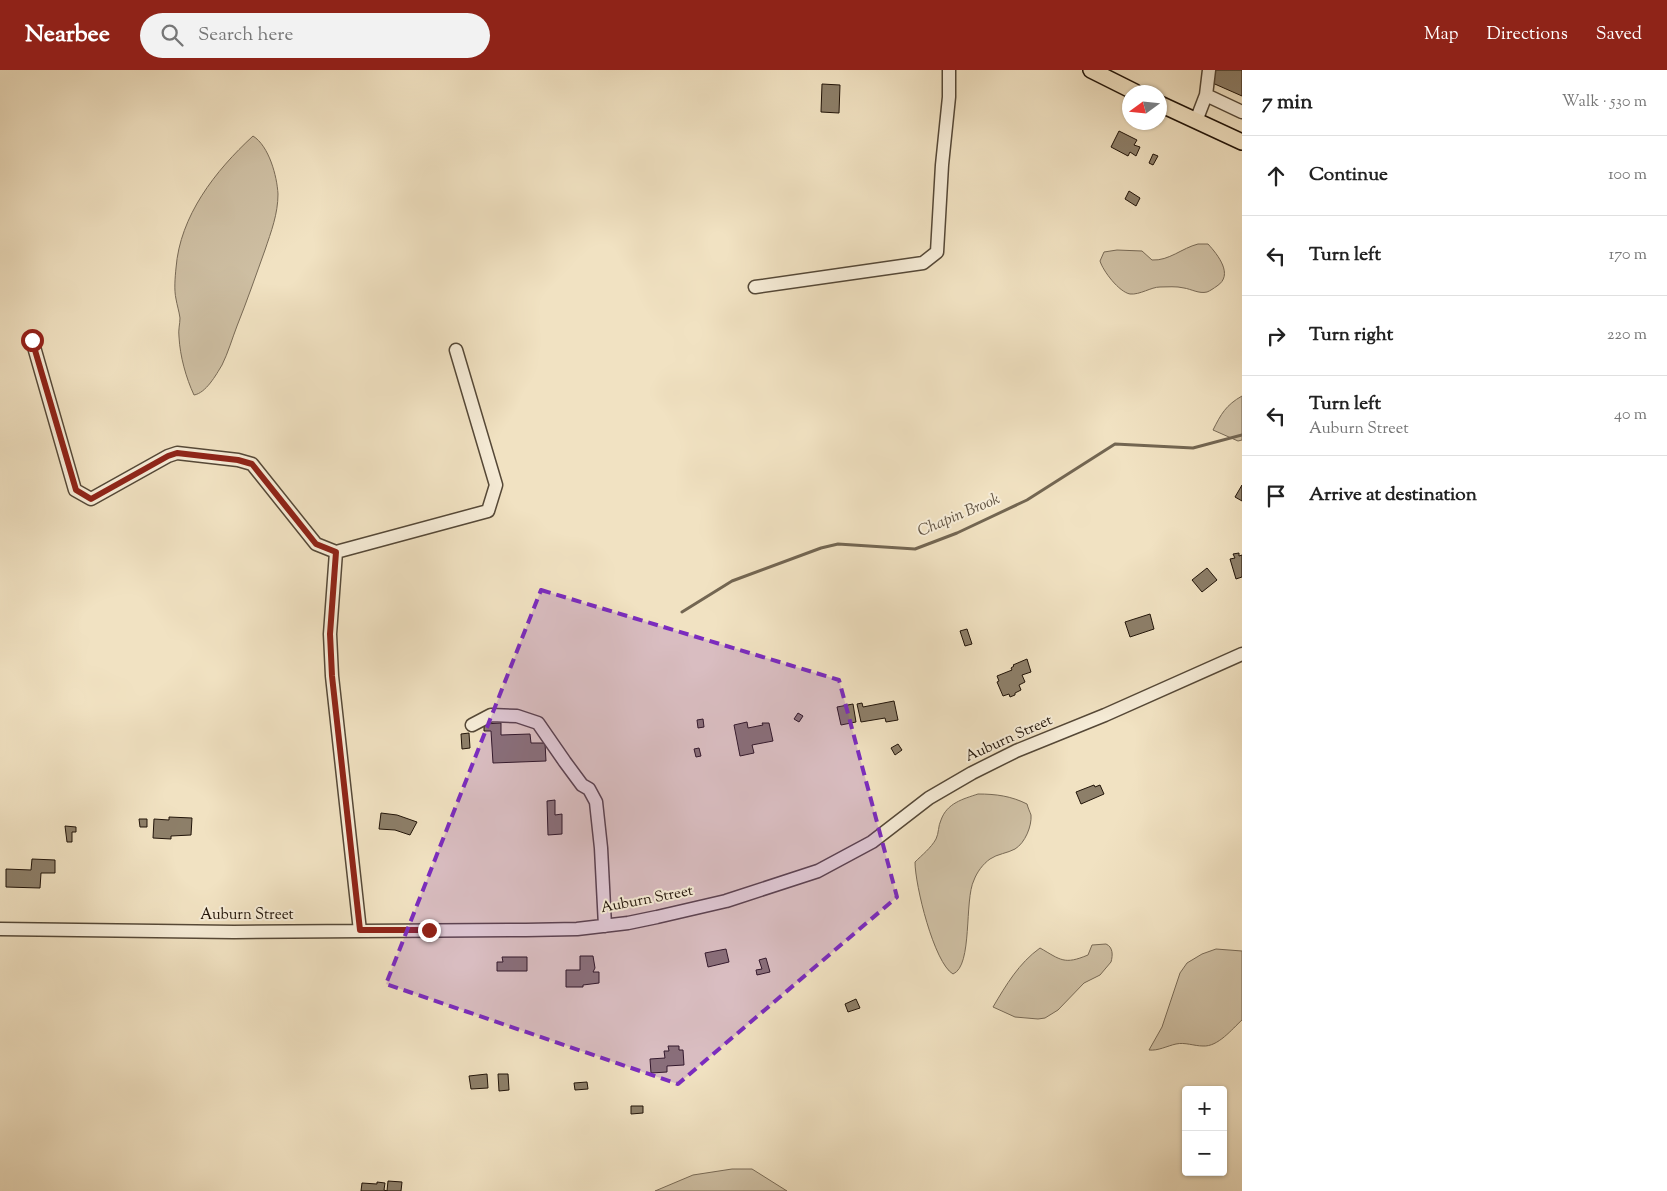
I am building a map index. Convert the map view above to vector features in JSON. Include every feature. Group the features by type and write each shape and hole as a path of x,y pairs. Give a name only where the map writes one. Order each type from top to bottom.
{"main road":[{"path":"1091,70 1122,86"},
{"path":"1167,107 1242,142"}],"street":[{"path":"755,287 923,263 937,252 942,165 949,97 949,70"},
{"path":"1196,121 1206,95 1209,70"},
{"path":"1206,95 1242,112"},
{"path":"32,340 76,490 91,499 168,456 177,453 238,460 252,464 316,544 336,552 488,511 496,486 456,350"},
{"path":"336,552 330,634 332,676 360,930"},
{"name":"Auburn Street","path":"0,930 215,932 577,929 657,917 726,900 818,871 872,842 929,798 972,772 1016,751 1097,718 1242,654"},
{"path":"472,725 490,715 517,716 538,723 582,785 589,789 596,802 601,848 605,926"}],"highlighted area":[{"path":"541,590 839,680 897,897 678,1084 386,984"}],"shaded area":[{"path":"253,136 268,154 276,179 278,201 272,230 224,360 217,374 207,387 194,395 184,367 180,344 180,318 175,295 179,249 184,230 192,213 213,179"},
{"path":"1198,244 1208,244 1223,265 1224,276 1222,281 1207,292 1198,292 1178,287 1160,287 1130,294 1121,289 1112,280 1100,261 1104,252 1117,250 1142,251 1152,260 1158,260"},
{"path":"1242,396 1242,440 1238,441 1213,430 1224,410"},
{"path":"978,794 1003,796 1027,804 1031,819 1027,834 1022,843 1012,850 990,859 975,877 969,902 966,946 959,968 953,974 946,967 933,940 918,888 915,862 936,839 940,822 947,809 956,802"},
{"path":"1106,944 1112,952 1111,962 1100,975 1084,983 1058,1010 1045,1018 1015,1017 993,1007 1019,967 1040,948 1063,960 1073,960 1088,955 1092,945"},
{"path":"1216,949 1242,951 1242,1020 1219,1041 1209,1046 1179,1044 1149,1050 1162,1027 1180,973 1187,963 1202,954"},
{"path":"732,1169 752,1169 787,1191 655,1191 693,1175"}],"building":[{"path":"1213,70 1242,70 1242,96 1208,81"},
{"path":"822,84 840,85 839,113 821,112"},
{"path":"1119,131 1137,140 1134,145 1140,147 1136,156 1130,152 1128,156 1111,147"},
{"path":"1153,154 1158,156 1153,165 1149,163"},
{"path":"1129,191 1140,198 1136,206 1125,199"},
{"path":"1242,485 1242,501 1235,497"},
{"path":"1239,553 1239,556 1242,555 1242,577 1236,579 1230,559 1235,558 1233,554"},
{"path":"1207,568 1217,580 1202,592 1192,580"},
{"path":"1150,614 1154,629 1130,637 1125,622"},
{"path":"967,629 972,644 965,646 960,631"},
{"path":"1027,659 1031,672 1022,675 1025,682 1019,685 1021,690 1010,697 1009,694 1003,696 997,682 999,681 997,676 1012,670 1013,665"},
{"path":"894,701 898,720 886,722 885,718 861,722 857,704 862,703 863,707"},
{"path":"853,704 856,722 841,725 837,707"},
{"path":"798,713 803,716 799,722 794,719"},
{"path":"703,719 704,727 698,728 697,720"},
{"path":"747,722 748,728 763,725 762,723 769,723 773,741 752,745 754,753 740,756 734,725"},
{"path":"501,723 501,735 530,734 531,743 545,743 546,761 493,763 491,731 484,731 484,724"},
{"path":"469,733 470,748 462,749 461,734"},
{"path":"898,744 902,750 895,755 891,748"},
{"path":"699,748 701,756 696,757 694,749"},
{"path":"1094,785 1095,787 1100,785 1104,794 1081,804 1076,792"},
{"path":"555,800 555,815 562,814 562,834 548,835 547,801"},
{"path":"381,813 397,815 417,822 410,835 395,830 379,829"},
{"path":"169,817 192,818 191,835 171,836 171,839 153,838 154,819 169,820"},
{"path":"139,819 147,819 147,827 140,827"},
{"path":"65,826 76,827 76,832 72,832 72,842 67,842"},
{"path":"32,859 55,860 55,873 41,873 40,888 6,887 6,869 31,870"},
{"path":"726,949 729,962 708,967 705,953"},
{"path":"580,956 593,956 595,968 593,972 599,972 599,983 583,985 583,987 566,987 566,970 580,970"},
{"path":"502,957 527,957 527,971 497,971 497,962 503,962"},
{"path":"766,958 770,972 757,975 756,970 762,969 759,960"},
{"path":"856,999 860,1008 848,1012 845,1004"},
{"path":"668,1046 679,1046 679,1050 683,1050 684,1065 667,1066 667,1072 651,1073 650,1059 665,1058 664,1051 669,1051"},
{"path":"487,1074 488,1088 471,1089 469,1076"},
{"path":"498,1074 508,1074 509,1090 499,1091"},
{"path":"587,1082 588,1089 575,1090 574,1083"},
{"path":"631,1106 643,1106 643,1113 631,1114"},
{"path":"388,1181 402,1182 401,1191 387,1191"},
{"path":"362,1183 385,1183 384,1190 387,1191 361,1191"}],"waterway":[{"name":"Chapin Brook","path":"682,612 732,581 821,548 838,544 915,549 957,533 1027,500 1115,444 1193,448 1242,435"}],"route":[{"path":"32,340 76,490 91,499 168,456 177,453 238,460 252,464 316,544 336,552 330,634 332,676 360,930 429,930"}]}
